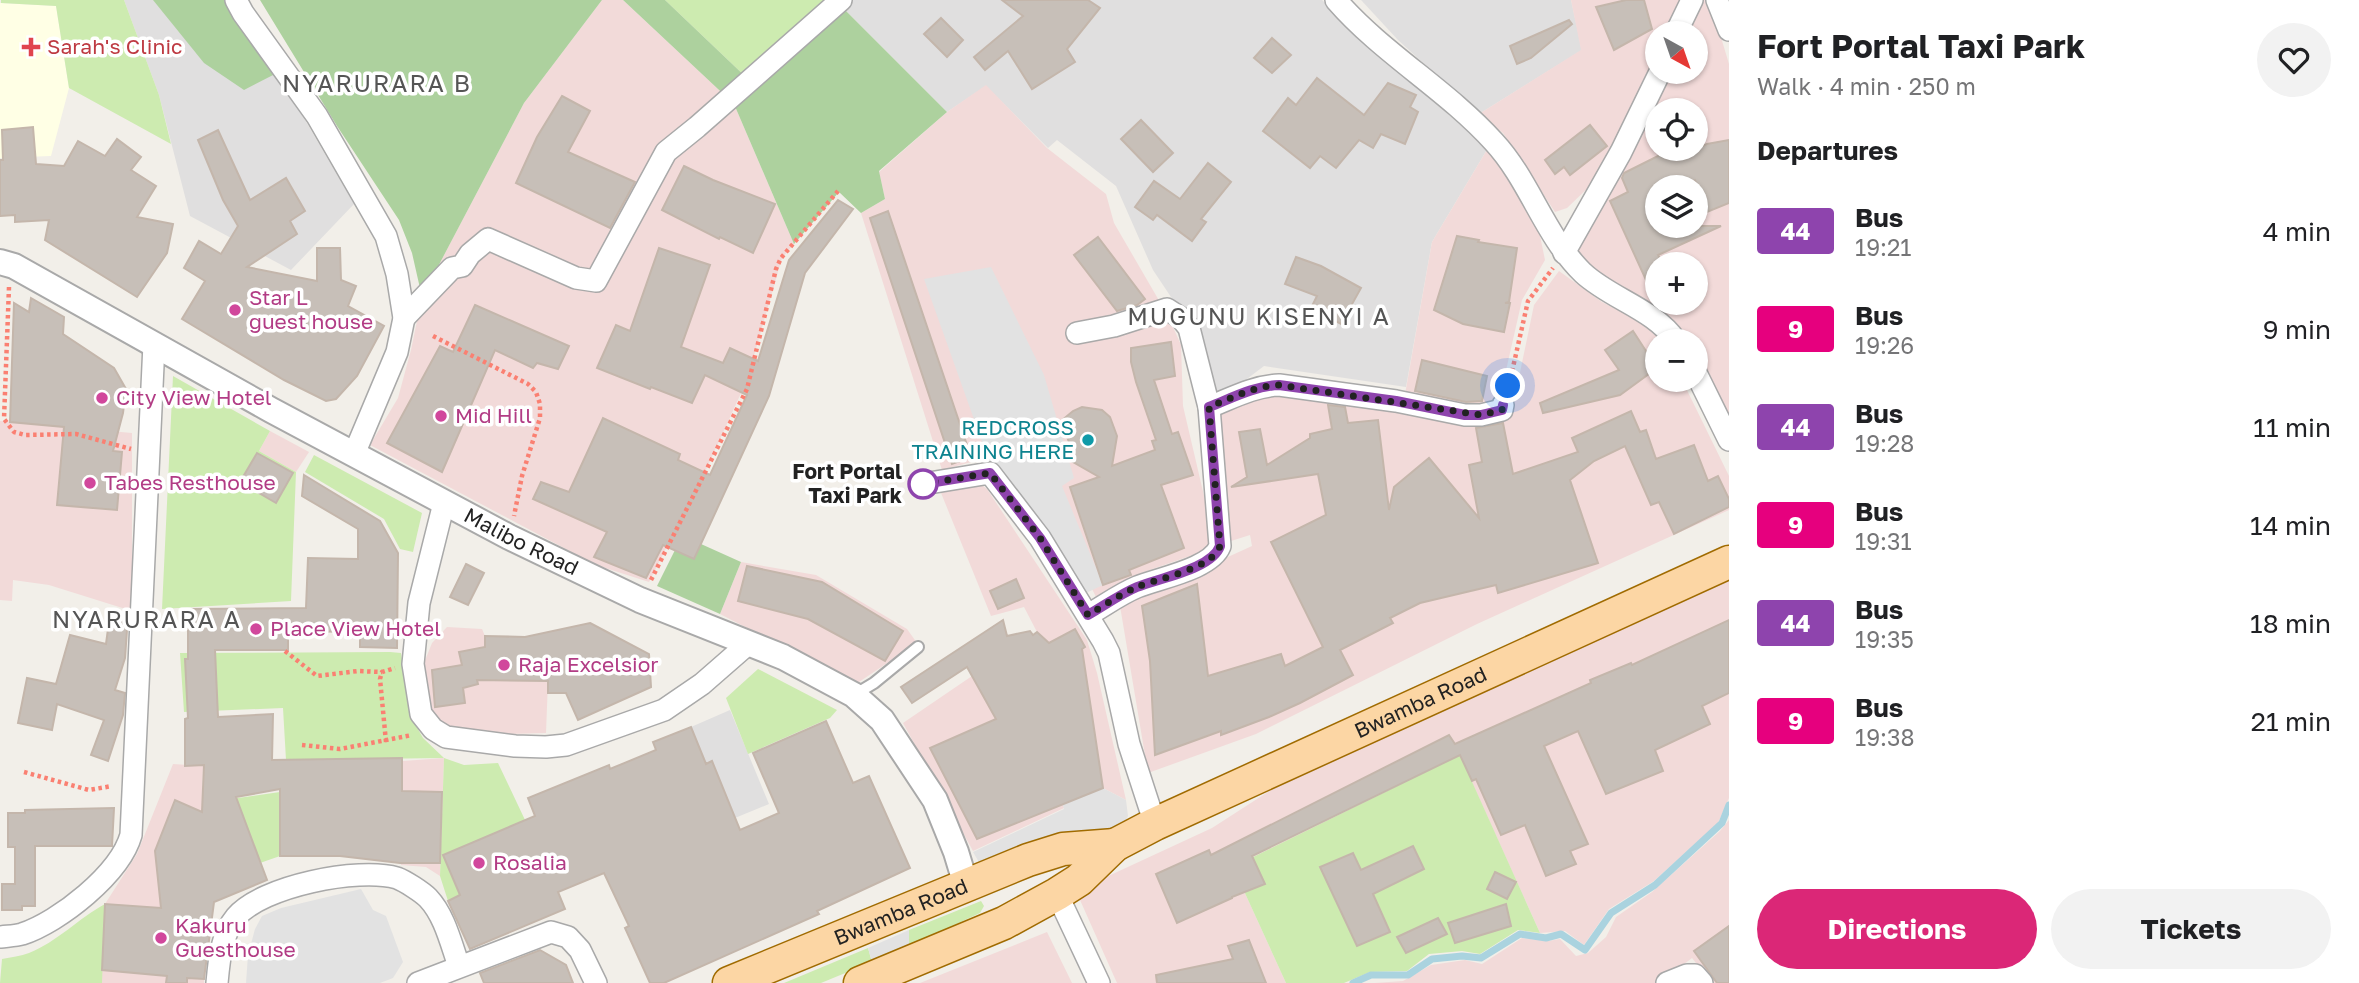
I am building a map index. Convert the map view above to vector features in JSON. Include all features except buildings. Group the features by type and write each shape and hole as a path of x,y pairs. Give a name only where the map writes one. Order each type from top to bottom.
{"main road":[{"name":"Bwamba Road","path":"860,983 1004,923 1058,894 1079,880 1115,845 1155,824 1729,562"},
{"name":"Bwamba Road","path":"729,983 1028,860 1063,849 1115,845"}],"street":[{"path":"236,0 317,116 386,236 397,274 404,318 397,352 354,454"},
{"path":"404,318 452,268 462,266 470,254 488,239 576,278 596,281 666,152 841,0"},
{"path":"1336,0 1393,57 1446,98 1494,142 1519,174 1537,210 1564,253 1602,290 1654,319 1664,329"},
{"path":"1682,21 1692,0"},
{"path":"1717,0 1729,30"},
{"path":"1564,253 1654,84"},
{"name":"Malibo Road","path":"5,263 509,537 640,600 783,657 854,695 882,720 935,800 956,852 966,886"},
{"path":"1077,333 1125,323 1167,309 1181,318 1189,328 1209,407 1220,546 1218,552 1198,565 1134,588 1088,615"},
{"path":"0,937 20,934 50,922 65,912 103,879 127,850 131,835 154,344"},
{"path":"1209,407 1250,390 1279,385 1396,401 1465,415 1497,412 1502,410 1503,405"},
{"path":"1705,392 1729,440"},
{"path":"923,484 990,473 1040,538 1109,653 1129,744 1155,824"},
{"path":"444,503 419,603 413,664 421,715 433,729 446,737 515,746 566,745 664,710 702,684 749,643"},
{"path":"217,983 223,940 229,927 237,915 257,900 278,890 329,879 368,876 398,878 428,898 445,926 459,966"},
{"path":"1058,894 1099,983"},
{"path":"418,983 551,932 568,937 580,950 596,983"},
{"path":"1667,983 1687,975 1695,975 1702,983"}],"lane":[{"path":"854,695 874,683 918,647"}],"path":[{"path":"640,600 747,389 781,258 838,191"},
{"path":"1503,405 1528,301 1564,253"},
{"path":"5,263 4,419 8,426 14,432 25,435 76,434 148,455"},
{"path":"433,336 528,384 536,392 540,404 540,418 522,476 509,537"},
{"path":"285,651 317,676 382,671 413,664"},
{"path":"382,671 380,679 386,742"},
{"path":"302,745 340,750 386,742 433,729"},
{"path":"24,772 89,790 134,783"}],"shaded area":[{"path":"124,0 237,0 354,204 291,270 190,216 159,95"},
{"path":"602,0 623,0 734,104 794,244 782,258 747,380 705,472 649,582 596,565 370,445 398,398 422,297 524,103"},
{"path":"842,0 1322,0 1388,63 1488,148 1432,242 1406,387 1264,366 1227,394 1208,394 1179,309 1153,270 1116,186 1057,140 1048,148 986,86 947,112 838,3"},
{"path":"1361,0 1571,0 1582,50 1479,114 1398,40"},
{"path":"1571,0 1682,0 1673,21 1645,21 1647,84 1631,121 1591,185 1567,208 1555,212 1503,133 1479,114 1581,50"},
{"path":"1704,0 1711,4 1729,64 1729,426 1708,383 1708,329 1668,329 1650,315 1708,315 1708,252 1645,252 1645,311 1585,266 1577,248 1645,114 1645,161 1708,161 1708,98 1653,98 1660,84 1708,84 1708,21 1689,21 1696,6"},
{"name":"Sarah's Clinic","path":"0,3 56,6 69,88 51,156 0,158"},
{"path":"986,85 1047,148 1106,194 1114,223 1168,316 1181,345 1183,406 1216,547 1141,573 1096,597 1016,433 975,461 942,470 861,213 885,199 879,172 947,112"},
{"path":"1488,148 1538,226 1545,260 1522,300 1497,410 1512,411 1534,305 1559,271 1602,302 1639,321 1648,329 1645,329 1645,392 1688,392 1729,476 1729,510 1477,624 1256,734 1148,773 1120,606 1252,546 1250,535 1231,541 1219,507 1208,418 1266,388 1404,400 1432,242"},
{"path":"991,267 1044,375 1074,478 1062,486 1103,585 1086,593 991,467 924,279"},
{"path":"0,421 132,433 132,611 49,585 13,580 12,601 0,600"},
{"path":"270,431 309,452 296,472 259,451"},
{"path":"974,479 987,489 1087,640 1126,800 1103,788 1063,805 1064,808 973,851 903,723 972,676 993,714 1020,704 1037,632 1024,607 991,616 939,488"},
{"path":"741,562 816,575 907,629 917,643 856,684 720,614"},
{"path":"1729,575 1729,798 1718,823 1654,881 1609,909 1584,945 1565,931 1540,933 1460,756 1233,867 1286,983 1117,983 1076,891 1212,828 1271,790"},
{"path":"447,627 482,629 485,636 484,680 548,681 546,733 471,735 453,730 436,719 428,709 422,668 432,643"},
{"path":"730,710 769,804 735,818 712,762 706,764 691,727"},
{"path":"444,758 440,876 426,867 401,865 403,761"},
{"path":"173,764 203,766 202,803 213,888 213,911 105,904 137,854"},
{"path":"1103,788 1126,800 1128,816 1122,828 986,874 973,852 1064,809 1063,805"},
{"path":"1729,820 1729,983 1712,983 1692,958 1675,971 1670,983 1375,983 1403,981 1431,965 1465,960 1482,964 1522,938 1548,941 1560,939 1576,956 1588,953 1606,937 1616,917 1652,892"},
{"path":"361,889 373,910 386,916 403,962 393,978 380,983 246,983 248,955 255,929 262,916 281,908"},
{"path":"909,930 909,946 872,962 868,948"},
{"path":"1047,932 1072,983 920,983"},
{"path":"102,970 204,979 204,983 102,983"}],"green space":[{"path":"1,0 124,0 159,95 171,144 69,88 56,6 1,3"},
{"path":"153,0 237,0 277,73 244,90 204,63"},
{"path":"260,0 602,0 524,103 422,297 412,253 399,220 337,126"},
{"path":"623,0 665,0 749,80 838,3 947,112 879,171 885,199 861,213 839,192 794,244 734,104"},
{"path":"665,0 842,0 749,80"},
{"path":"173,376 270,431 259,451 296,472 291,601 162,609"},
{"path":"314,455 422,513 413,552 400,549 384,519 305,472"},
{"path":"701,544 741,562 720,614 657,586 675,550 694,558"},
{"path":"180,653 401,653 411,717 423,738 444,758 286,760 283,708 184,712"},
{"path":"758,669 837,710 830,718 748,754 726,698"},
{"path":"1460,755 1540,933 1518,930 1480,954 1462,951 1429,954 1407,971 1370,972 1344,983 1286,983 1233,867"},
{"path":"444,758 464,765 498,763 543,858 448,901 440,876"},
{"path":"280,792 280,856 260,863 209,850 202,803"},
{"path":"981,901 984,906 980,913 909,946 909,930"},
{"path":"105,904 102,983 0,983 2,959 39,948"},
{"path":"868,948 872,962 821,983 784,983"}],"waterway":[{"path":"1353,983 1371,975 1408,975 1432,959 1462,956 1481,958 1520,934 1546,938 1561,934 1585,950 1611,913 1655,885 1722,823 1729,805"}],"bus line":[{"name":"44","path":"923,484 990,473 1040,538 1088,615 1134,588 1198,565 1218,552 1218,503 1209,407 1250,390 1279,385 1396,401 1465,415 1497,412 1502,410 1503,405"}],"place":[{"name":"Sarah's Clinic","path":"31,47"},
{"name":"Star L guest house","path":"235,310"},
{"name":"City View Hotel","path":"102,398"},
{"name":"Mid Hill","path":"441,416"},
{"name":"REDCROSS TRAINING HERE","path":"1088,440"},
{"name":"Tabes Resthouse","path":"90,483"},
{"name":"Fort Portal Taxi Park","path":"923,484"},
{"name":"Place View Hotel","path":"256,629"},
{"name":"Raja Excelsior","path":"504,665"},
{"name":"Rosalia","path":"479,863"},
{"name":"Kakuru Guesthouse","path":"161,938"}],"district":[{"name":"NYARURARA B","path":"377,84"},
{"name":"MUGUNU KISENYI A","path":"1259,317"},
{"name":"NYARURARA A","path":"147,620"}],"route":[{"path":"923,484 990,473 1040,538 1088,615 1134,588 1198,565 1218,552 1218,503 1209,407 1250,390 1279,385 1396,401 1465,415 1481,415 1502,410 1508,386"}]}
